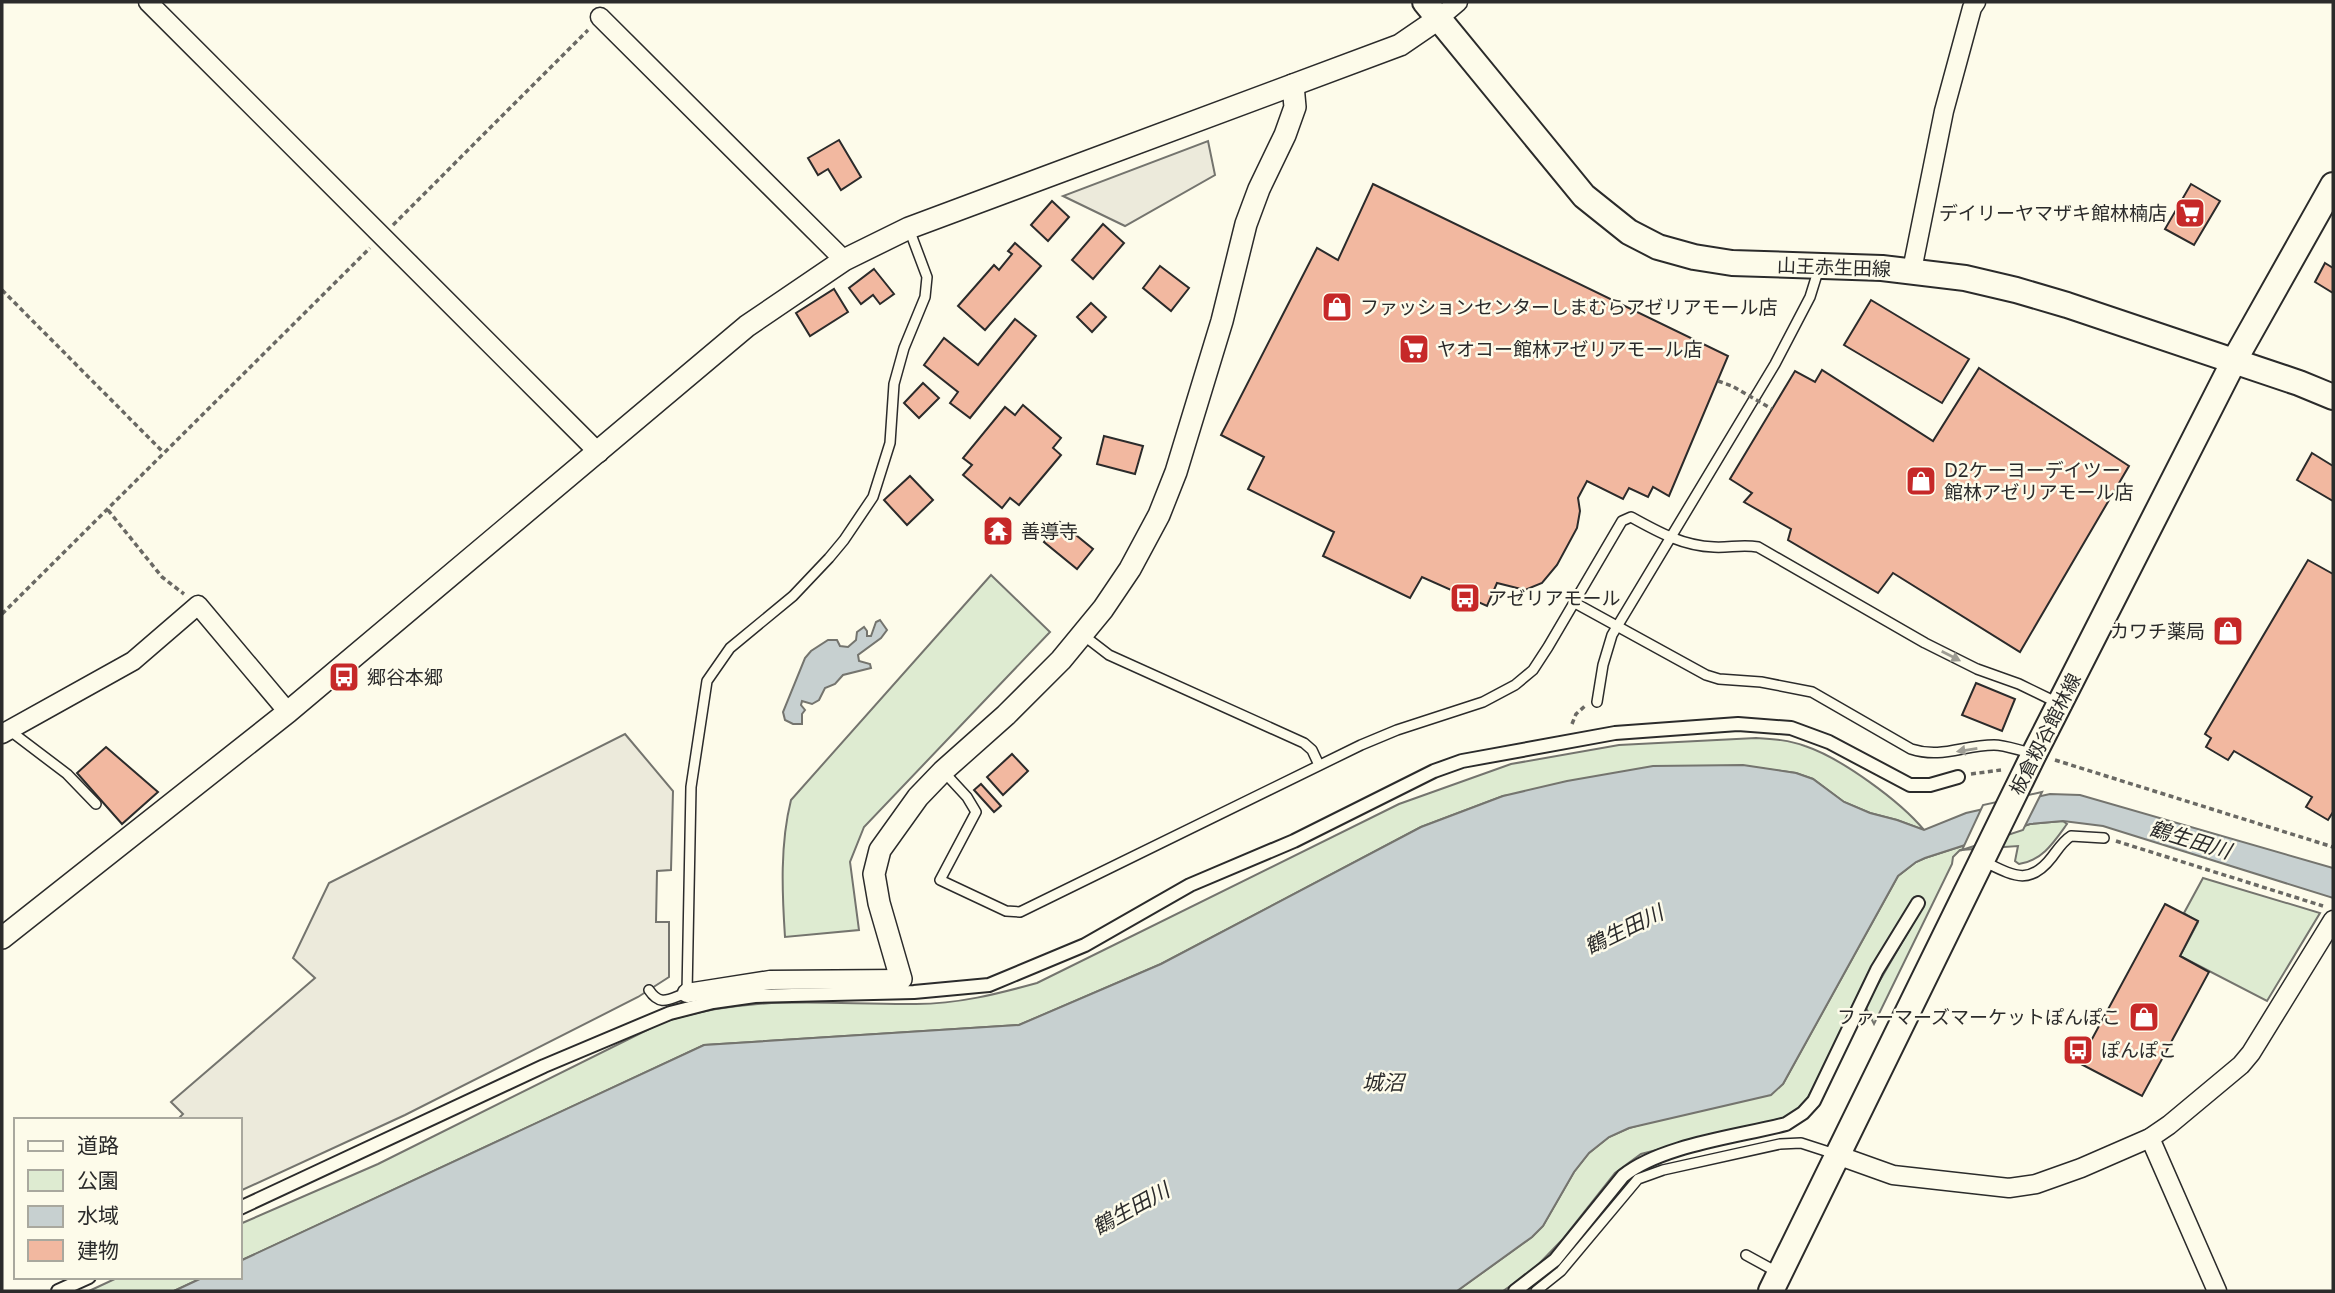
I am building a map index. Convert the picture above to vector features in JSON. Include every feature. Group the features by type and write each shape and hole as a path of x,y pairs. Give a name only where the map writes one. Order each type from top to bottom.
{"main road":[{"name":"山王赤生田線","path":"1431,11 1584,196 1629,232 1658,247 1694,257 1732,263 1912,270 1965,278 2016,290 2234,361 2333,397"},
{"name":"板倉籾谷館林線","path":"1775,1282 1985,857 2013,775 2034,754 2234,361 2333,185"}],"street":[{"path":"148,2 599,453"},
{"path":"2,937 288,712 747,326 844,260 909,228 1400,45 1431,11 1458,2"},
{"path":"1912,270 1944,111 1972,8 1976,2"},
{"path":"600,17 844,260"},
{"path":"687,993 770,980 901,979 879,903 873,873 875,861 894,828 943,771 1036,687 1083,635 1130,569 1159,515 1176,472 1222,321 1246,225 1295,107 1293,85"},
{"path":"5,732 133,660 198,605 288,712"},
{"path":"242,1207 532,1071 654,1018 713,1002 755,996 914,992 989,985 1085,945 1191,885 1294,841 1434,771 1462,761 1571,740 1675,727 1760,724 1791,729 1829,741 1910,785 1930,785 1958,776"},
{"path":"1515,1291 1555,1259 1623,1176 1633,1168 1662,1154 1786,1124 1803,1113 1814,1101 1877,970 1918,903"},
{"path":"1837,1155 1894,1175 2021,1188 2081,1168 2150,1138 2241,1065 2251,1053 2330,913"},
{"path":"2150,1138 2217,1291"},
{"path":"58,1291 85,1279"}],"lane":[{"path":"649,990 655,999 662,1001 687,993 691,787 707,681 730,648 793,596 829,558 873,497 890,443 894,384 904,348 925,297 927,277 909,228"},
{"path":"1597,702 1608,647 1618,624 1789,338 1810,297 1820,266"},
{"path":"943,771 976,811 940,880 1006,911 1020,912 1319,765 1397,730 1483,702 1515,685 1533,670 1622,522 1631,517 1670,538 1692,545 1716,548 1743,544 1758,547 1925,643 1977,669 2019,684 2059,704"},
{"path":"1575,603 1618,624 1706,675 1812,692 1910,749 1942,754 1995,745 2034,754"},
{"path":"1083,635 1110,655 1304,743 1312,750 1319,765"},
{"path":"5,732 67,774 96,804"},
{"path":"1985,857 2009,873 2028,876 2044,867 2071,836 2104,838"},
{"path":"1536,1291 1561,1271 1639,1179 1663,1170 1780,1144 1801,1143 1837,1155"},
{"path":"1746,1255 1775,1282"}],"path":[{"path":"2,614 600,17"},
{"path":"2,290 164,453"},
{"path":"1718,381 1772,409"},
{"path":"108,510 162,577 198,605"},
{"path":"1571,740 1576,714 1583,706 1597,702"},
{"path":"2034,754 2333,847"},
{"path":"1958,776 2013,775"},
{"path":"2104,838 2330,913"}],"green space":[{"path":"991,575 1050,632 864,827 850,862 859,930 785,937 783,851 791,800"},
{"path":"1756,738 1799,744 1852,770 1900,806 1924,830 1844,802 1813,779 1796,773 1743,766 1503,796 1421,827 1161,964 1019,1025 704,1045 242,1260 242,1223 378,1164 661,1023 694,1014 757,1004 932,1004 977,998 1037,983 1399,804 1511,764 1619,745"},
{"path":"2063,821 2067,824 2052,844 2041,855 2027,862 2019,864 2015,861 2018,846 1960,850 1953,857 1874,1024 1865,1006 1925,903 1919,897 1873,966 1813,1089 1804,1104 1791,1116 1641,1154 1615,1173 1562,1240 1532,1271 1503,1291 1457,1291 1532,1237 1543,1226 1574,1172 1589,1153 1609,1137 1629,1128 1783,1084 1898,876 1916,862 2030,824"},
{"path":"2203,878 2320,913 2267,1001 2180,956 2198,922 2184,913"},
{"path":"115,1279 200,1279 174,1291 89,1291"}],"shaded area":[{"path":"1208,141 1215,175 1125,226 1063,196"},
{"path":"625,734 673,791 671,870 657,871 656,922 669,922 669,977 638,997 405,1115 242,1190 242,1118 179,1118 183,1114 171,1102 315,978 293,958 329,883"}],"water":[{"path":"880,620 887,630 881,638 858,655 859,661 870,664 871,668 843,675 835,684 825,688 819,700 812,704 802,701 801,705 805,710 802,724 785,720 783,712 805,658 811,651 828,640 837,640 840,646 848,647 856,640 857,632 864,627 867,636 871,636 876,622"},
{"name":"城沼","path":"1743,765 1796,773 1813,779 1844,802 1924,830 1966,813 2050,794 2080,795 2333,868 2333,898 2103,826 2063,821 2030,824 1916,862 1898,876 1783,1084 1771,1095 1629,1128 1609,1137 1589,1153 1574,1172 1543,1226 1532,1237 1457,1291 174,1291 200,1279 242,1279 242,1260 704,1045 1019,1025 1161,964 1421,827 1503,796 1567,781 1653,766"}],"pier":[{"path":"2042,792 2023,830 1962,850 1983,805"}],"building":[{"path":"839,140 861,177 841,190 828,169 818,175 808,158"},
{"path":"1373,184 1728,356 1669,496 1653,487 1648,497 1629,488 1623,499 1587,481 1578,498 1580,511 1577,528 1557,565 1542,583 1525,590 1497,583 1487,606 1422,577 1410,598 1323,556 1334,532 1248,489 1264,457 1221,435 1317,248 1338,260"},
{"path":"2191,184 2220,201 2194,245 2165,229"},
{"path":"1052,201 1069,217 1048,241 1031,225"},
{"path":"1103,224 1124,243 1093,279 1072,260"},
{"path":"1015,243 1041,266 985,330 958,306 994,265 999,270 1012,254 1008,251"},
{"path":"2325,263 2333,268 2333,293 2315,282"},
{"path":"1160,266 1189,288 1171,311 1143,288"},
{"path":"874,269 894,294 880,304 873,295 861,304 849,288"},
{"path":"834,289 848,312 810,336 796,313"},
{"path":"1871,300 1969,359 1942,403 1844,345"},
{"path":"1091,303 1106,317 1092,332 1077,317"},
{"path":"1015,319 1036,336 970,418 950,403 958,392 924,365 944,338 978,365"},
{"path":"1979,368 2129,466 2020,652 1893,573 1878,593 1788,540 1791,529 1744,502 1752,493 1730,479 1795,371 1815,382 1822,370 1933,441"},
{"path":"923,383 939,398 919,418 904,403"},
{"path":"1023,405 1061,438 1053,448 1061,455 1019,505 1010,498 1002,508 963,475 972,465 963,458 1005,407 1015,415"},
{"path":"1104,436 1143,446 1135,474 1097,464"},
{"path":"2312,453 2333,466 2333,501 2297,480"},
{"path":"910,476 933,500 907,525 884,500"},
{"path":"1060,522 1093,549 1077,569 1044,542"},
{"path":"2308,560 2333,574 2333,812 2328,820 2306,807 2312,797 2234,751 2228,760 2206,747 2211,738 2205,734"},
{"path":"1976,683 2015,699 2002,731 1962,715"},
{"path":"106,747 158,792 122,824 77,773"},
{"path":"1012,754 1028,771 1003,795 987,777"},
{"path":"981,784 1001,806 994,812 974,790"},
{"name":"ファーマーズマーケットぽんぽこ","path":"2165,904 2198,921 2180,956 2209,972 2142,1096 2079,1063"}],"place":[{"name":"デイリーヤマザキ館林楠店","path":"2190,213"},
{"name":"ファッションセンターしまむらアゼリアモール店","path":"1337,307"},
{"name":"ヤオコー館林アゼリアモール店","path":"1414,349"},
{"name":"D2ケーヨーデイツー 館林アゼリアモール店","path":"1921,481"},
{"name":"善導寺","path":"998,531"},
{"name":"アゼリアモール","path":"1465,598"},
{"name":"カワチ薬局","path":"2228,631"},
{"name":"郷谷本郷","path":"344,677"},
{"name":"ファーマーズマーケットぽんぽこ","path":"2144,1017"},
{"name":"ぽんぽこ","path":"2078,1050"}],"water label":[{"name":"鶴生田川","path":"2190,840"},
{"name":"鶴生田川","path":"1624,930"},
{"name":"鶴生田川","path":"1131,1209"}]}
